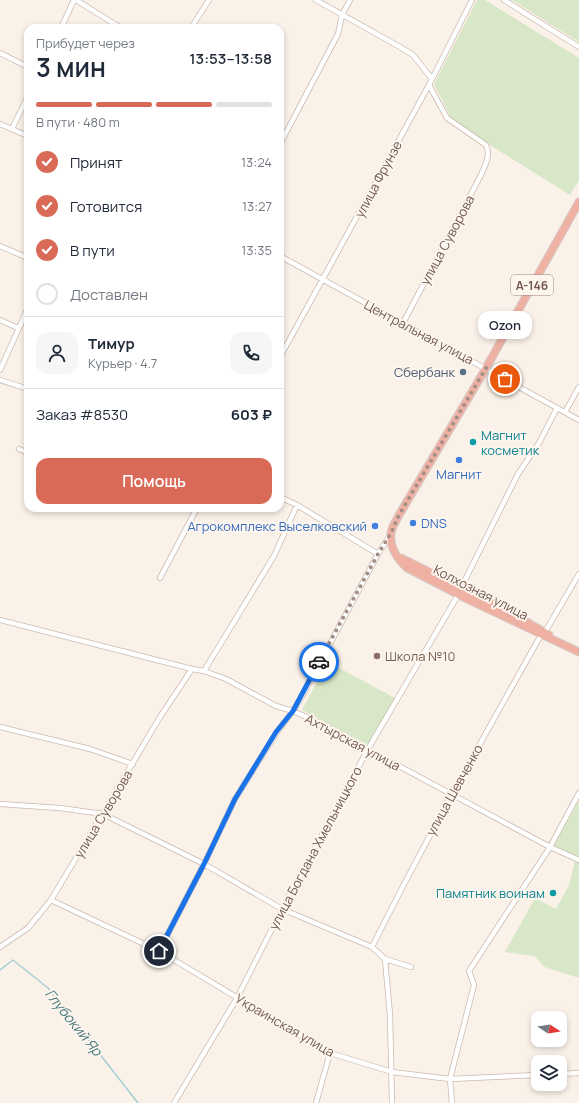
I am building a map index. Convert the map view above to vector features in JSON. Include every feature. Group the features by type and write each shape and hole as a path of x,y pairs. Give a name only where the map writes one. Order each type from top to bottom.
{"highway":[{"name":"А-146","path":"391,533 399,515 486,368 579,202"},
{"name":"Колхозная улица","path":"391,533 395,555 407,568 460,591 579,652"}],"street":[{"path":"63,24 75,0 114,24"},
{"path":"194,24 209,0"},
{"path":"316,0 413,55 432,79"},
{"path":"284,136 338,34 342,15 350,0"},
{"name":"улица Фрунзе","path":"284,350 429,85 472,0"},
{"path":"504,0 579,47"},
{"path":"0,53 24,65"},
{"name":"улица Суворова","path":"403,323 481,175 488,156 486,145 447,118 429,85"},
{"path":"12,130 24,104"},
{"path":"0,124 24,134"},
{"path":"0,246 24,256"},
{"name":"Центральная улица","path":"284,258 579,420"},
{"path":"0,370 24,316"},
{"path":"0,320 18,328"},
{"path":"0,380 24,388"},
{"path":"565,412 579,387"},
{"name":"улица Богдана Хмельницкого","path":"174,1103 237,998 282,909 368,749 460,591 518,474 539,443 557,408"},
{"path":"19,449 24,451"},
{"path":"284,499 297,505 378,554"},
{"path":"204,671 274,556 297,505"},
{"path":"160,578 195,512"},
{"path":"159,951 204,864 235,799 276,732 293,711 378,554 391,533"},
{"name":"улица Шевченко","path":"372,947 409,872 452,794 579,574"},
{"name":"Ахтырская улица","path":"0,620 204,671 226,679 276,706 293,711 315,721 550,847 579,860"},
{"name":"улица Суворова","path":"0,946 28,928 51,900 160,717 192,669"},
{"path":"0,727 90,749 133,764"},
{"path":"452,1103 450,1079 474,985 469,971 550,847 579,793"},
{"path":"0,804 60,808 103,814 204,864 282,909 372,947 385,959 411,967"},
{"name":"Украинская улица","path":"51,900 159,951 330,1053 392,1072 450,1079 531,1075"},
{"path":"385,959 390,1015 392,1103"},
{"path":"316,1103 330,1053"},
{"path":"567,1074 579,1073"}],"green space":[{"path":"477,0 485,0 579,58 579,180 570,195 453,122 434,84"},
{"path":"512,0 579,0 579,42"},
{"path":"328,662 395,698 368,745 302,710"},
{"path":"579,800 579,858 554,846"},
{"path":"575,861 579,863 579,978 545,967 534,956 505,952 535,898 556,909 569,885"}],"waterway":[{"name":"Глубокий Яр","path":"0,970 13,960 48,988 138,1103"}],"way so far":[{"path":"319,662 391,533 399,515 486,368 505,379"}],"place":[{"name":"Сбербанк","path":"463,372"},
{"name":"Ozon","path":"505,379"},
{"name":"Магнит косметик","path":"473,442"},
{"name":"Магнит","path":"459,460"},
{"name":"DNS","path":"413,523"},
{"name":"Агрокомплекс Выселковский","path":"375,526"},
{"name":"Школа №10","path":"377,656"},
{"name":"Памятник воинам","path":"553,893"}],"route":[{"path":"159,951 204,864 235,799 276,732 293,711 319,662"}]}
